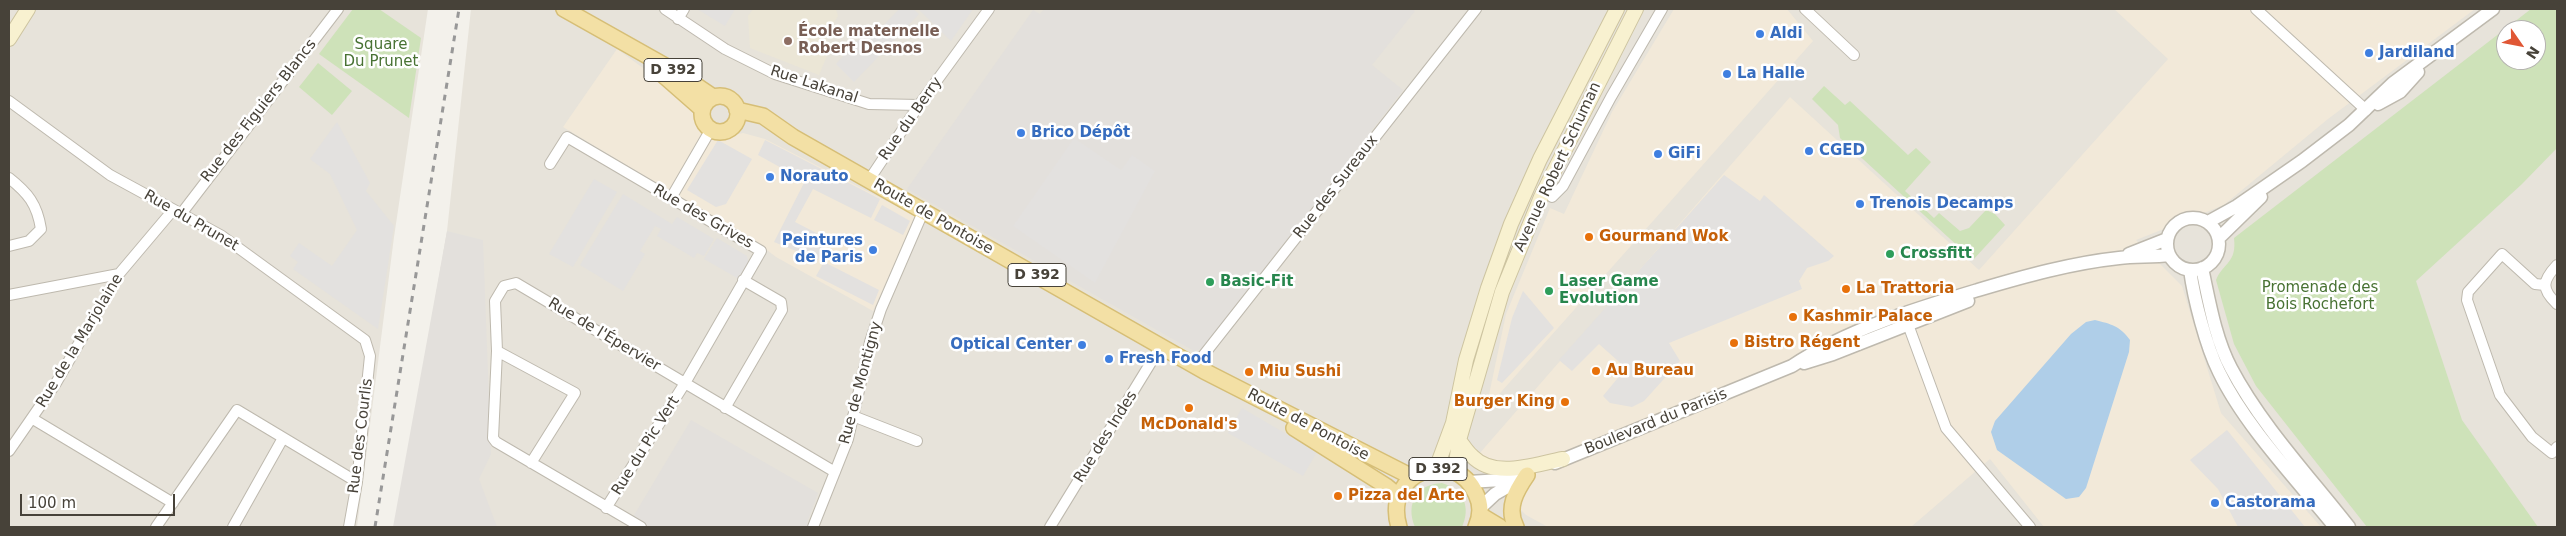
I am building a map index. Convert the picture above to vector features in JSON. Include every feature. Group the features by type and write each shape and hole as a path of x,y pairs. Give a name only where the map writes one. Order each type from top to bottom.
{"main road":[{"path":"9,39 28,9"},
{"name":"D 392","path":"564,9 676,72 713,97"},
{"name":"Avenue Robert Schuman","path":"1436,469 1453,423 1466,360 1488,288 1512,224 1540,159 1617,9"},
{"name":"Avenue Robert Schuman","path":"1464,478 1457,456 1459,440 1502,292 1612,53 1636,9"},
{"path":"1612,53 1643,9"},
{"name":"D 392","path":"631,47 702,109"},
{"path":"713,97 728,98 736,116 724,131 711,129 702,117 702,109 706,102 713,97"},
{"name":"Route de Pontoise","path":"736,116 763,116 793,137 923,212 1200,368 1412,477"},
{"path":"1540,159 1537,183 1547,197"},
{"name":"Route de Pontoise","path":"1200,368 1386,486 1398,496"},
{"path":"1459,440 1472,456 1483,464 1503,470 1563,460"},
{"name":"D 392","path":"1399,527 1396,517 1398,496 1412,477 1436,469 1464,478 1474,490 1478,517"},
{"path":"1516,527 1512,519 1512,507 1523,477"},
{"path":"1478,517 1500,527"}],"street":[{"name":"Rue des Figuiers Blancs","path":"177,212 338,9"},
{"name":"Rue Lakanal","path":"666,9 678,19 725,49 775,74 869,104 919,105"},
{"path":"678,19 684,9"},
{"name":"Rue du Berry","path":"869,180 919,105 989,9"},
{"name":"Rue des Sureaux","path":"1200,368 1476,9"},
{"path":"1547,197 1563,186 1611,97 1662,9"},
{"path":"1805,9 1854,55"},
{"path":"2256,9 2366,110"},
{"path":"2208,222 2237,206 2302,161 2366,110 2392,84 2493,9"},
{"name":"Rue du Prunet","path":"9,101 110,175 222,236 360,335 369,345"},
{"path":"671,198 711,129"},
{"name":"Rue des Grives","path":"550,164 567,137 761,251 685,383"},
{"path":"2219,238 2208,222 2194,218 2180,221 2170,232 2167,239 2169,255 2179,266 2196,269 2216,256 2219,238 2302,161"},
{"path":"9,178 32,199 39,215 41,229 29,241 9,246"},
{"name":"Rue de la Marjolaine","path":"9,451 33,419 56,383 119,274 177,212"},
{"name":"Rue de Montigny","path":"813,527 848,440 870,342 881,309 923,212"},
{"name":"Boulevard du Parisis","path":"2120,258 2167,239"},
{"path":"2557,304 2540,284 2502,254 2468,292 2467,300 2500,394 2532,437 2552,453 2557,447"},
{"name":"Boulevard du Parisis","path":"1478,517 1490,497 1523,477 1792,366 1806,356 1855,333 1906,319 2004,282 2049,270 2120,258 2169,255"},
{"path":"2540,284 2557,265"},
{"path":"2196,269 2203,328 2218,372 2246,416 2335,527"},
{"path":"2196,269 2230,366 2256,409 2349,527"},
{"path":"9,295 119,274"},
{"path":"725,408 782,310 781,302 743,280"},
{"name":"Rue de l'Épervier","path":"531,463 496,442 493,438 497,351 495,301 504,286 516,283 835,472"},
{"path":"1906,319 1946,428 2030,527"},
{"name":"Rue des Courlis","path":"349,527 357,482 370,356 369,345"},
{"name":"Rue des Indes","path":"1050,527 1161,346"},
{"path":"497,351 575,393 531,463 641,527"},
{"name":"Rue du Pic Vert","path":"606,508 685,383"},
{"path":"156,527 237,410 357,482"},
{"path":"853,416 917,441"},
{"path":"33,419 173,503"},
{"path":"233,527 283,438"},
{"name":"Boulevard du Parisis","path":"1464,478 1523,477"}],"shaded area":[{"path":"9,9 428,9 394,237 357,527 9,527"},
{"path":"471,9 2557,9 2557,527 395,527 447,231"},
{"path":"697,9 735,9 725,26"},
{"name":"École maternelle Robert Desnos","path":"753,9 836,9 838,16 826,35 829,51 819,75 750,48 748,16"},
{"path":"899,9 913,9 919,14 854,82 836,64 859,39 865,45"},
{"path":"918,9 973,9 951,41"},
{"path":"1044,9 1411,9 1415,11 1372,65 1403,90 1202,349 1194,351 907,189 1033,10 1040,14"},
{"path":"1674,9 1787,9 1813,41 1486,409 1506,314 1550,208 1564,214 1612,112"},
{"path":"2114,9 2475,9 2328,119 2224,205 2136,240 2182,286 2221,413 2321,527 2044,527 1990,459 1911,527 1548,527 1526,515 1472,462 1790,97 1979,270 2168,59"},
{"path":"617,49 694,105 698,127 717,139 743,133 765,139 916,216 873,311 776,257 759,244 563,127"},
{"path":"337,122 370,183 366,191 394,226 378,329 293,269 298,262 290,256 299,243 332,266 357,230 330,174 310,159"},
{"path":"1074,138 1121,170 1132,155 1155,171 1095,283 1013,226"},
{"path":"718,140 752,159 726,204 716,207 687,190"},
{"path":"765,140 880,199 871,218 813,189 795,222 828,239 818,260 774,242 805,181 758,155"},
{"path":"1724,175 1760,201 1764,195 1834,256 1828,261 1807,268 1799,281 1802,289 1669,343 1680,361 1644,401 1632,407 1610,403 1603,396 1626,368 1599,344 1572,371 1559,360"},
{"path":"594,179 617,192 573,267 549,254"},
{"path":"623,194 672,224 677,217 714,239 704,256 697,253 694,258 657,236 661,229 655,226 640,251 645,254 623,291 580,265"},
{"path":"882,205 910,221 903,235 874,220"},
{"path":"447,231 483,240 491,454 479,479 497,527 393,527"},
{"path":"717,238 747,256 749,264 739,279 704,259"},
{"path":"824,262 879,290 873,305 816,276"},
{"path":"1523,291 1554,328 1502,383 1497,380 1512,318"},
{"path":"1242,408 1317,452 1303,476 1228,433"},
{"path":"691,420 818,493 807,523 815,527 627,527"},
{"path":"2227,430 2305,527 2238,527 2218,489 2190,460"}],"green space":[{"name":"Square Du Prunet","path":"353,9 379,9 421,38 409,118 319,54"},
{"name":"Promenade des Bois Rochefort","path":"2531,9 2557,9 2557,148 2522,184 2416,281 2462,420 2538,527 2367,527 2256,386 2234,344 2216,280 2229,262 2234,246 2234,238 2496,36 2496,70 2546,70 2546,20 2517,20"},
{"path":"318,63 352,91 332,115 299,87"},
{"path":"1824,86 1845,105 1850,101 1908,155 1916,148 1931,162 1905,191 1934,218 1939,213 1960,231 1969,228 1986,210 1995,214 2005,225 1973,260 1840,138 1838,125 1812,99"},
{"path":"1442,483 1456,490 1464,500 1466,513 1462,527 1415,527 1411,511 1415,497 1426,487"}],"water":[{"path":"2095,320 2110,324 2123,332 2130,340 2129,352 2086,488 2079,497 2066,499 1997,450 1991,432 1995,421 2071,334 2086,322"}],"railway":[{"path":"375,527 459,9"}],"place":[{"name":"Aldi","path":"1760,34"},
{"name":"École maternelle Robert Desnos","path":"788,41"},
{"name":"Jardiland","path":"2369,53"},
{"name":"La Halle","path":"1727,74"},
{"name":"Brico Dépôt","path":"1021,133"},
{"name":"CGED","path":"1809,151"},
{"name":"GiFi","path":"1658,154"},
{"name":"Norauto","path":"770,177"},
{"name":"Trenois Decamps","path":"1860,204"},
{"name":"Gourmand Wok","path":"1589,237"},
{"name":"Peintures de Paris","path":"873,250"},
{"name":"Crossfitt","path":"1890,254"},
{"name":"Basic-Fit","path":"1210,282"},
{"name":"La Trattoria","path":"1846,289"},
{"name":"Laser Game Evolution","path":"1549,291"},
{"name":"Kashmir Palace","path":"1793,317"},
{"name":"Bistro Régent","path":"1734,343"},
{"name":"Optical Center","path":"1082,345"},
{"name":"Fresh Food","path":"1109,359"},
{"name":"Au Bureau","path":"1596,371"},
{"name":"Miu Sushi","path":"1249,372"},
{"name":"Burger King","path":"1565,402"},
{"name":"McDonald's","path":"1189,408"},
{"name":"Pizza del Arte","path":"1338,496"},
{"name":"Castorama","path":"2215,503"}]}
